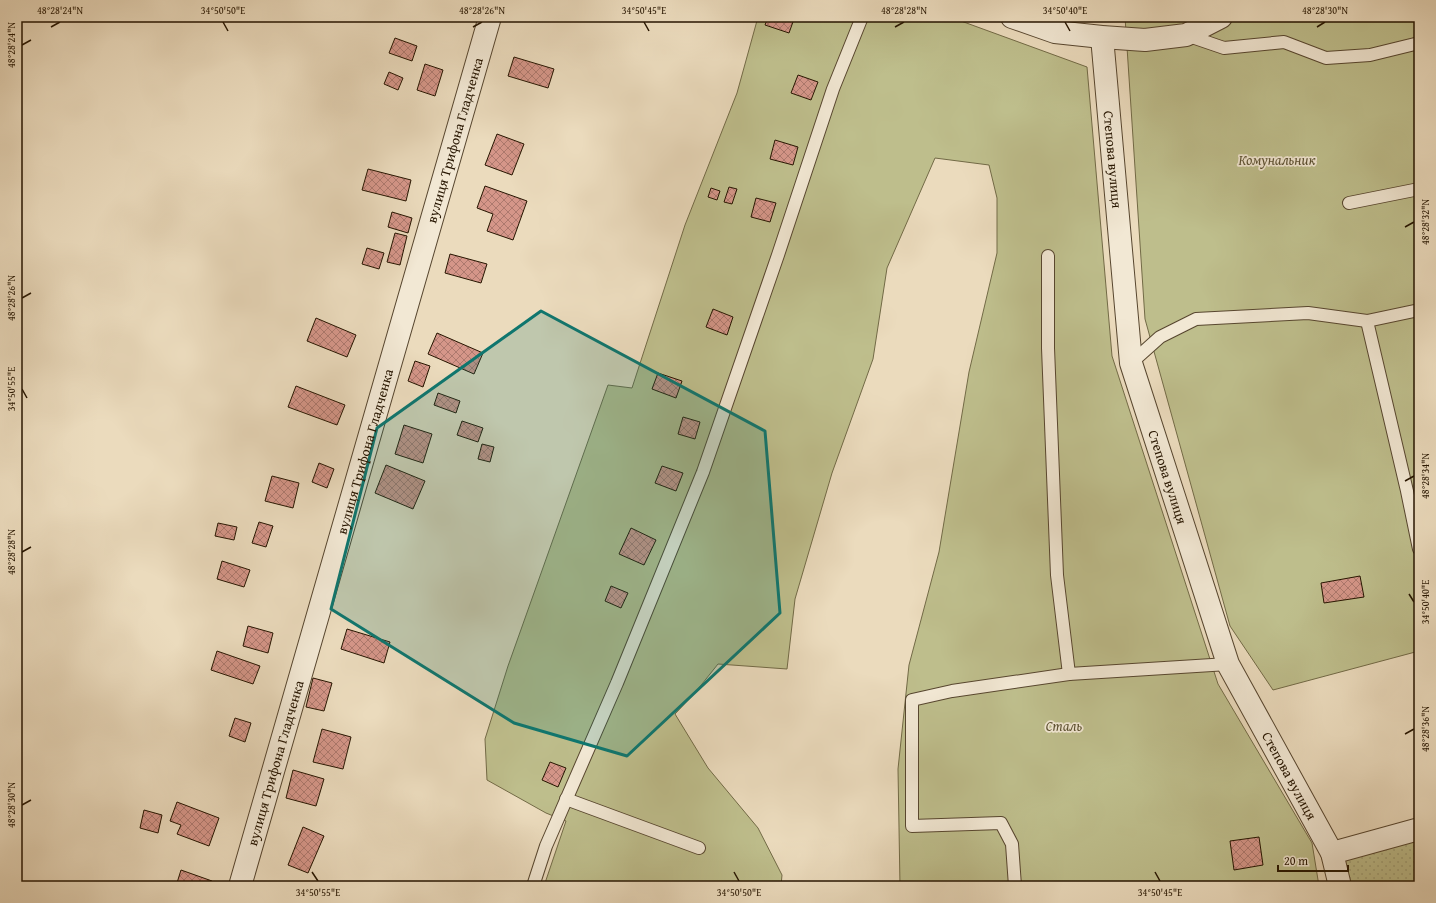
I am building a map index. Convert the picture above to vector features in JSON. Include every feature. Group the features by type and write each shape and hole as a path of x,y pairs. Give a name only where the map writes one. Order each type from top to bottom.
{"street":[{"path":"1012,17 1056,32 1146,40 1186,35 1221,17"},
{"name":"вулиця Трифона Гладченка","path":"240,886 487,18"},
{"name":"Степова вулиця","path":"1102,37 1131,363 1228,664 1332,853 1340,886"},
{"path":"1332,853 1419,829"}],"lane":[{"path":"533,886 546,846 617,683 703,472 778,255 833,89 862,17"},
{"path":"1186,35 1224,48 1284,42 1326,58 1370,55 1419,43"},
{"path":"1349,203 1419,189"},
{"path":"1048,256 1048,348 1057,575 1069,674"},
{"path":"1131,363 1160,337 1196,320 1308,313 1367,322 1419,310"},
{"path":"1367,322 1407,491 1419,549"},
{"path":"1015,886 1012,844 1001,823 912,826 912,700 952,691 1069,674 1228,664"},
{"path":"566,799 699,848"}],"highlighted area":[{"path":"541,311 765,431 780,613 627,756 514,723 331,609 377,428"}],"green space":[{"name":"Сталь","path":"758,17 950,17 1087,67 1112,356 1218,684 1312,843 1319,886 900,886 898,769 909,665 939,552 969,372 997,253 997,198 989,165 935,158 887,268 873,359 832,473 795,599 787,669 718,664 694,694 675,714 708,768 758,828 782,875 781,886 544,886 566,821 546,813 487,780 485,739 508,666 608,385 632,388 685,225 737,93"},
{"name":"Комунальник","path":"1125,17 1419,17 1419,651 1273,690 1230,626 1145,319"},
{"path":"1419,839 1419,886 1350,886 1343,859"}],"building":[{"path":"768,17 790,17 794,19 789,33 765,25"},
{"path":"395,38 417,46 412,61 389,53"},
{"path":"514,57 554,69 548,88 508,76"},
{"path":"425,64 443,70 435,96 417,90"},
{"path":"389,72 403,78 398,90 384,84"},
{"path":"798,75 818,82 811,100 791,93"},
{"path":"497,134 524,144 512,175 485,165"},
{"path":"775,140 798,147 793,165 770,159"},
{"path":"368,169 411,180 406,201 362,190"},
{"path":"485,186 527,201 513,240 487,231 493,214 477,208"},
{"path":"729,187 737,189 732,204 724,202"},
{"path":"711,188 720,191 717,200 708,197"},
{"path":"756,198 776,203 770,222 751,217"},
{"path":"392,212 412,218 408,233 388,227"},
{"path":"395,233 407,236 400,265 387,262"},
{"path":"367,248 384,253 379,269 362,264"},
{"path":"450,254 487,264 481,283 445,273"},
{"path":"713,309 733,317 727,335 706,327"},
{"path":"316,318 356,335 347,357 307,341"},
{"path":"437,333 483,353 474,374 428,354"},
{"path":"415,361 430,366 423,387 408,381"},
{"path":"658,373 682,381 676,398 652,389"},
{"path":"296,386 345,405 337,425 288,407"},
{"path":"438,393 460,401 456,413 434,405"},
{"path":"683,417 700,422 695,439 678,434"},
{"path":"462,421 483,428 478,442 457,435"},
{"path":"404,425 432,434 423,463 395,454"},
{"path":"482,444 494,447 490,462 478,459"},
{"path":"319,463 334,469 327,488 312,482"},
{"path":"386,465 425,481 413,509 375,493"},
{"path":"662,466 683,473 676,491 655,483"},
{"path":"272,476 299,483 293,508 265,501"},
{"path":"259,522 273,526 266,547 252,543"},
{"path":"218,523 237,527 234,540 215,536"},
{"path":"631,528 656,540 644,565 619,554"},
{"path":"222,561 250,570 244,587 217,579"},
{"path":"1360,576 1364,597 1324,603 1321,583"},
{"path":"611,586 628,593 621,608 605,601"},
{"path":"248,626 273,633 268,653 243,646"},
{"path":"347,629 390,642 384,663 341,649"},
{"path":"217,651 260,666 253,684 211,670"},
{"path":"313,678 332,683 324,711 306,707"},
{"path":"235,718 251,723 245,742 229,736"},
{"path":"322,729 351,737 343,769 313,762"},
{"path":"550,762 566,768 558,787 542,780"},
{"path":"293,770 324,779 316,806 286,798"},
{"path":"177,802 219,818 209,846 177,834 181,825 170,821"},
{"path":"144,810 162,815 158,833 140,828"},
{"path":"303,827 324,836 308,873 288,865"},
{"path":"1259,837 1263,865 1234,870 1230,841"},
{"path":"181,870 212,881 210,886 176,886"}]}
